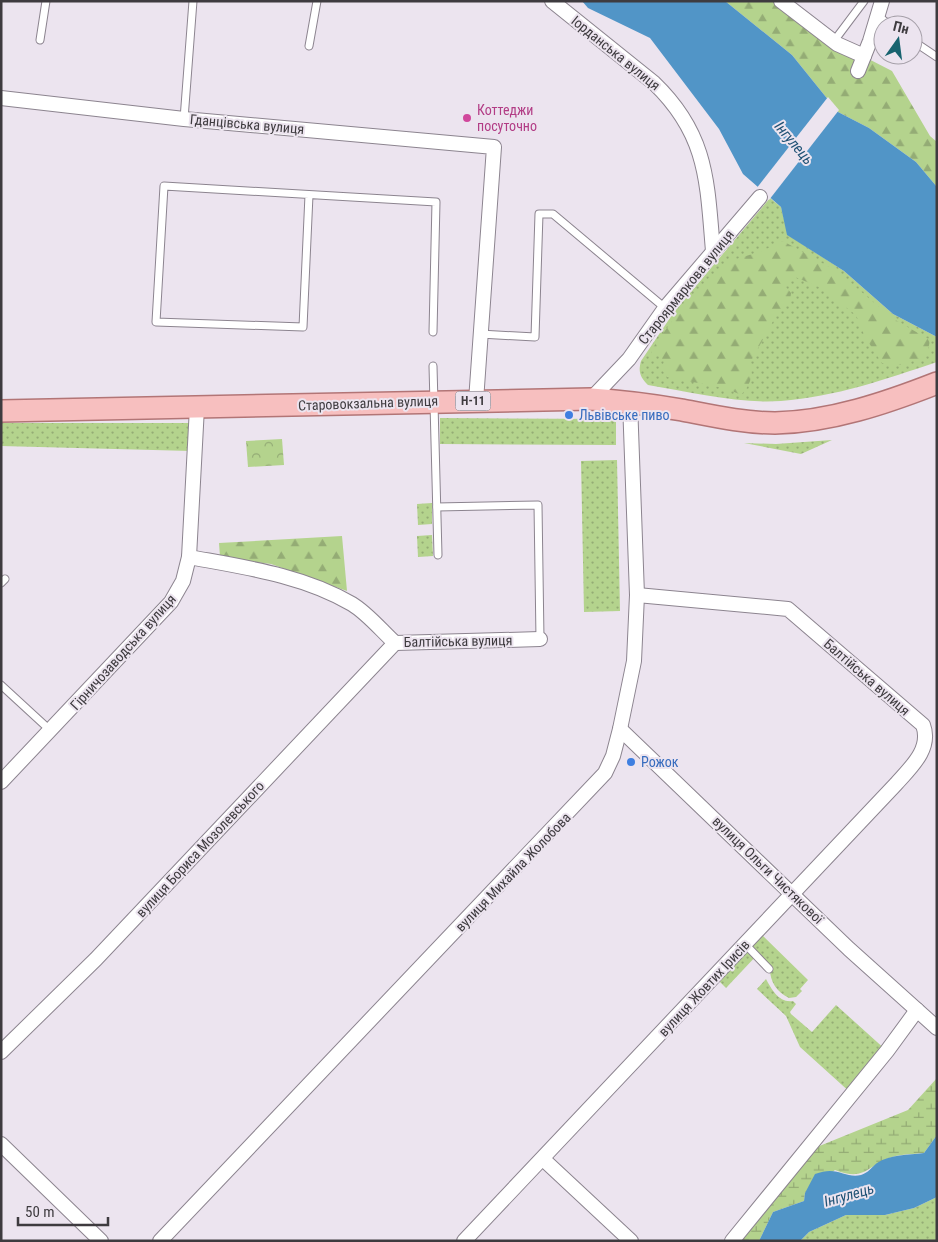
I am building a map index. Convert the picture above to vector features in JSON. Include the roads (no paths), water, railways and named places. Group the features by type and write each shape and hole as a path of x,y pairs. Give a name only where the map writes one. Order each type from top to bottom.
{"main road":[{"name":"Старовокзальна вулиця","path":"1,411 591,398 630,402 740,420 776,423 837,414 937,383"}],"street":[{"name":"Іорданська вулиця","path":"552,1 654,83 668,97 683,117 700,150 714,251"},
{"path":"780,1 834,41 864,56"},
{"path":"878,15 882,1"},
{"path":"858,71 873,30"},
{"name":"Гданцівська вулиця","path":"1,98 184,119 494,147 480,334"},
{"name":"Староярмаркова вулиця","path":"591,398 629,359 665,308 760,197"},
{"path":"476,401 480,334"},
{"name":"вулиця Михайла Жолобова","path":"160,1241 599,782 610,764 620,729 634,661 637,595 630,402"},
{"name":"Гірничозаводська вулиця","path":"1,782 52,731 171,602 183,581 188,557 197,407"},
{"name":"Балтійська вулиця","path":"188,557 244,567 308,583 353,604 395,642 540,639"},
{"name":"Балтійська вулиця","path":"637,595 788,610 923,726"},
{"name":"вулиця Бориса Мозолевського","path":"1,1052 96,959 395,642"},
{"name":"вулиця Жовтих Ірисів","path":"464,1241 896,784 917,758 925,744 926,734 923,726"},
{"name":"вулиця Ольги Чистякової","path":"620,729 937,1028"},
{"path":"732,1241 887,1051 917,1010"},
{"path":"1,1144 101,1241"},
{"path":"543,1159 631,1241"}],"lane":[{"path":"40,40 46,1"},
{"path":"184,119 193,1"},
{"path":"309,46 317,1"},
{"path":"834,41 864,1"},
{"path":"923,48 937,57"},
{"path":"309,195 303,328 156,322 164,186 436,202 433,332"},
{"path":"480,334 535,337 539,214 554,214 665,308"},
{"path":"433,366 438,555"},
{"path":"437,507 538,505 540,639"},
{"path":"1,685 52,731"},
{"path":"745,944 769,969"}],"water":[{"name":"Інгулець","path":"582,1 725,1 792,55 838,112 869,128 916,162 937,187 937,337 893,314 844,271 787,235 781,207 743,174 719,129 650,38 588,8"},
{"name":"Інгулець","path":"937,1135 937,1197 914,1208 885,1215 846,1215 809,1232 800,1241 759,1241 773,1212 804,1201 805,1193 815,1174 835,1171 855,1176 861,1175 882,1160 900,1155 924,1153"}],"place":[{"name":"Коттеджи посуточно","path":"467,118"},
{"name":"Львівське пиво","path":"569,415"},
{"name":"Рожок","path":"631,762"}]}
